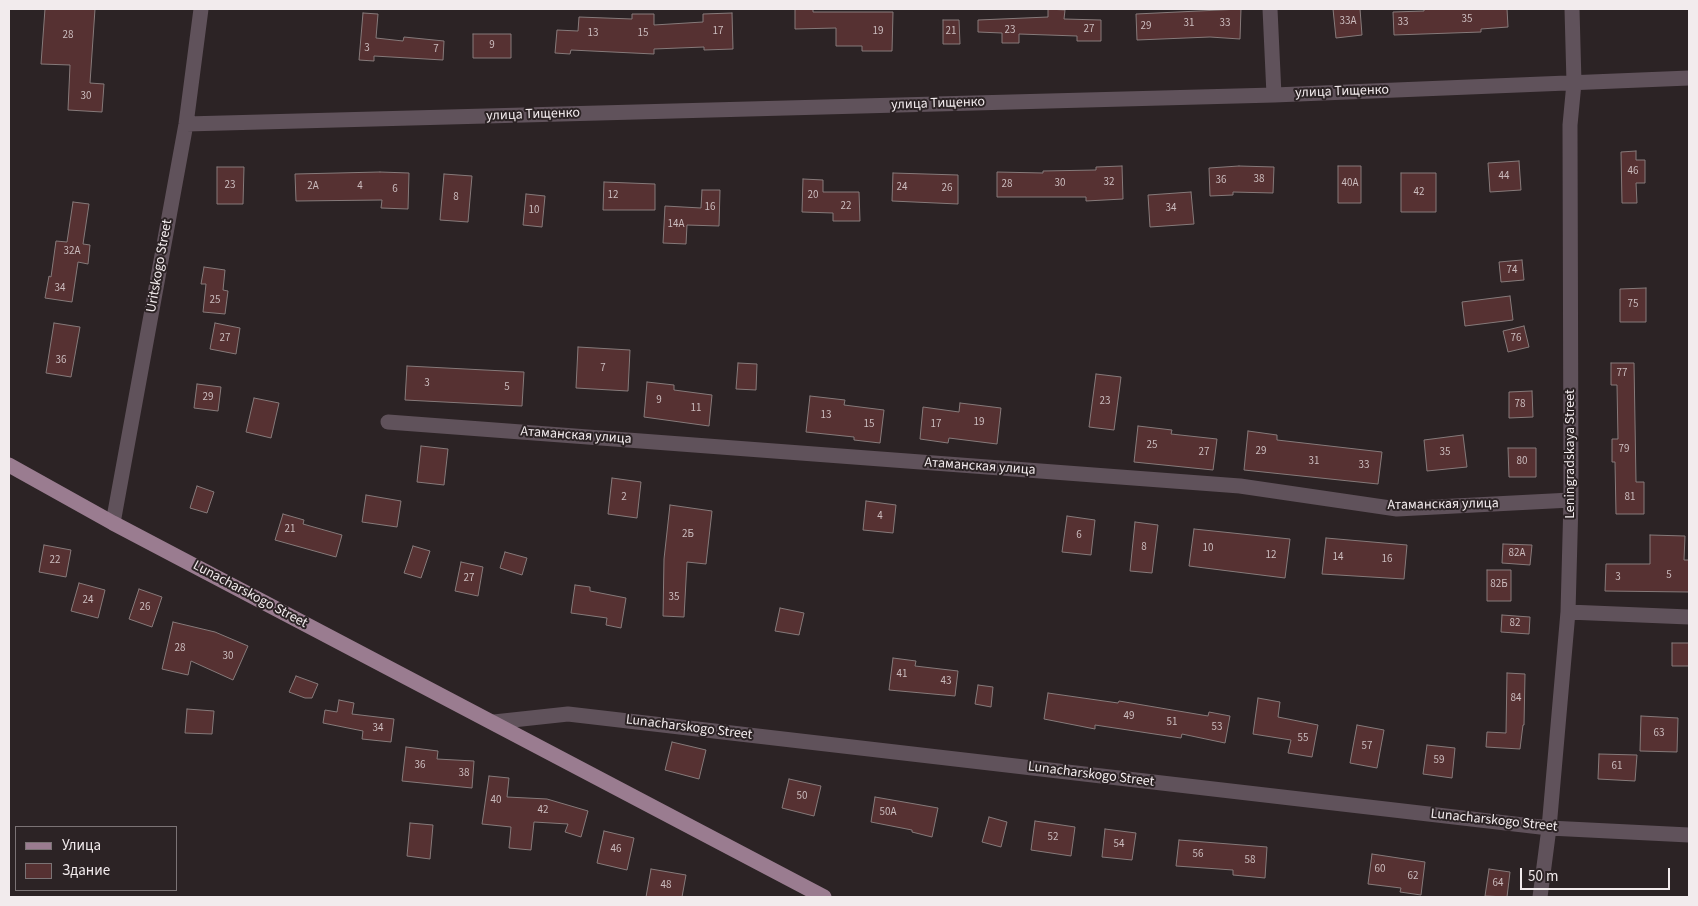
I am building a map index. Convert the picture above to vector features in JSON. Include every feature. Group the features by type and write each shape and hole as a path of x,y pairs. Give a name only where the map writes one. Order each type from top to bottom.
{"main road":[{"name":"Lunacharskogo Street","path":"9,465 113,523 824,897"}],"street":[{"name":"Uritskogo Street","path":"113,523 186,124 202,9"},
{"path":"1270,9 1274,95"},
{"name":"Leningradskaya Street","path":"1540,897 1549,828 1568,612 1571,500 1570,125 1574,83 1572,9"},
{"name":"улица Тищенко","path":"186,124 1274,95 1689,78"},
{"name":"Атаманская улица","path":"388,422 1240,486 1397,508 1571,500"},
{"path":"1568,612 1689,617"},
{"name":"Lunacharskogo Street","path":"494,722 568,714 1549,828 1689,835"}],"building":[{"path":"45,9 95,9 90,83 104,84 102,112 68,110 70,65 41,64"},
{"path":"795,9 813,9 813,12 893,12 892,51 862,51 862,46 836,46 836,28 795,29"},
{"path":"1048,9 1065,10 1064,19 1101,20 1101,41 1077,41 1077,36 1019,34 1019,43 1002,43 1002,33 978,32 978,20 1048,17"},
{"path":"1241,9 1240,39 1210,37 1137,40 1136,14"},
{"path":"1333,9 1360,9 1362,35 1336,38"},
{"path":"1424,9 1507,9 1508,27 1481,29 1481,32 1394,35 1393,12 1424,11"},
{"path":"363,13 378,14 376,38 403,41 404,37 444,41 443,60 374,56 374,61 359,60"},
{"path":"732,13 733,49 704,50 704,47 654,49 654,54 571,50 570,54 555,53 557,30 578,31 579,17 632,19 632,14 654,14 654,25 703,22 703,14"},
{"path":"943,20 959,20 960,44 943,44"},
{"path":"473,34 511,34 511,58 473,58"},
{"path":"1636,151 1636,160 1645,160 1645,183 1636,183 1637,203 1622,203 1621,152"},
{"path":"1519,161 1521,190 1490,192 1488,163"},
{"path":"1122,166 1123,199 1086,201 1086,197 997,197 997,172 1043,173 1043,171 1096,170 1096,167"},
{"path":"1239,166 1274,167 1273,193 1233,192 1233,195 1210,196 1209,168"},
{"path":"1338,166 1361,166 1361,203 1338,203"},
{"path":"217,167 244,167 243,204 217,204"},
{"path":"409,173 408,209 381,208 382,200 296,201 295,174"},
{"path":"893,173 958,175 958,204 892,201"},
{"path":"1401,173 1436,173 1436,212 1401,212"},
{"path":"444,174 472,176 468,222 440,220"},
{"path":"803,179 823,180 823,192 859,192 860,221 833,221 833,213 802,212"},
{"path":"604,182 655,184 655,210 603,210"},
{"path":"702,190 720,190 719,226 687,225 686,244 663,243 665,206 701,208"},
{"path":"1191,192 1194,224 1150,227 1148,195"},
{"path":"526,194 545,196 542,227 523,225"},
{"path":"73,202 89,204 83,244 90,245 88,264 78,262 72,302 45,298 49,276 51,277 56,241 67,242"},
{"path":"1522,260 1524,280 1501,282 1499,262"},
{"path":"204,267 225,270 223,290 228,291 225,314 203,312 206,284 201,284"},
{"path":"1646,288 1646,322 1620,322 1620,289"},
{"path":"1510,296 1513,320 1465,326 1462,302"},
{"path":"54,323 80,327 71,377 46,373"},
{"path":"215,323 240,328 236,354 210,349"},
{"path":"1524,326 1529,347 1508,352 1503,331"},
{"path":"578,347 630,350 628,391 576,388"},
{"path":"738,363 757,364 756,390 736,389"},
{"path":"1611,363 1634,363 1636,482 1644,482 1644,514 1616,514 1615,462 1612,462 1612,439 1618,439 1617,385 1611,385"},
{"path":"407,366 524,372 522,406 405,400"},
{"path":"1096,374 1121,377 1114,430 1089,427"},
{"path":"647,382 674,385 674,390 712,395 709,426 644,417"},
{"path":"197,384 221,387 218,411 194,408"},
{"path":"1532,391 1533,417 1509,418 1509,392"},
{"path":"810,396 845,400 844,405 884,410 880,443 854,440 854,437 806,432"},
{"path":"254,398 279,403 271,438 246,432"},
{"path":"960,403 1001,408 997,444 949,438 948,443 920,439 923,407 959,412"},
{"path":"1138,426 1172,430 1171,434 1217,439 1213,470 1134,462"},
{"path":"1248,431 1277,435 1277,440 1382,452 1378,484 1244,470"},
{"path":"1463,435 1467,467 1427,471 1424,440"},
{"path":"421,446 448,449 444,485 417,482"},
{"path":"1508,448 1536,448 1536,477 1509,477"},
{"path":"612,478 641,482 637,518 608,514"},
{"path":"197,486 214,492 207,513 190,508"},
{"path":"366,495 401,501 397,527 362,522"},
{"path":"866,501 896,505 893,533 863,530"},
{"path":"670,505 712,511 706,564 687,562 684,617 663,616 664,559"},
{"path":"283,514 304,520 303,524 342,535 336,557 275,540"},
{"path":"1067,516 1095,520 1091,555 1062,552"},
{"path":"1135,522 1158,525 1152,573 1130,571"},
{"path":"1194,529 1290,539 1285,578 1189,566"},
{"path":"1650,535 1685,536 1684,560 1689,560 1689,592 1605,591 1606,564 1650,564"},
{"path":"1326,538 1407,545 1404,579 1322,574"},
{"path":"1503,544 1532,545 1530,565 1502,563"},
{"path":"44,545 71,550 66,577 39,572"},
{"path":"413,546 430,551 421,578 404,573"},
{"path":"505,552 527,558 522,575 500,568"},
{"path":"461,562 483,567 478,596 455,591"},
{"path":"1487,570 1511,570 1511,601 1487,601"},
{"path":"79,583 105,590 98,618 71,611"},
{"path":"575,585 590,587 590,591 626,598 621,628 606,625 607,618 571,613"},
{"path":"139,589 162,597 152,627 129,619"},
{"path":"780,608 804,613 799,635 775,631"},
{"path":"1502,615 1530,617 1529,634 1501,632"},
{"path":"173,622 215,632 248,646 233,680 191,661 188,675 162,669"},
{"path":"1672,643 1689,643 1689,666 1672,666"},
{"path":"893,658 916,661 915,666 958,671 955,696 889,690"},
{"path":"1507,673 1525,674 1524,725 1520,749 1486,747 1487,732 1506,733"},
{"path":"296,676 318,684 312,698 305,698 289,692"},
{"path":"978,685 993,687 991,707 975,704"},
{"path":"1048,693 1118,703 1119,701 1208,716 1209,712 1230,716 1225,743 1182,734 1181,738 1095,725 1095,729 1044,719"},
{"path":"1258,698 1280,702 1278,717 1318,725 1312,757 1288,753 1291,740 1253,734"},
{"path":"339,700 354,703 352,714 394,719 391,742 362,739 363,731 323,723 325,710 337,712"},
{"path":"187,709 214,711 212,734 185,733"},
{"path":"1641,716 1678,718 1677,752 1640,751"},
{"path":"1357,725 1384,730 1377,768 1350,763"},
{"path":"672,742 706,750 699,779 665,770"},
{"path":"1427,745 1455,748 1452,778 1423,774"},
{"path":"406,747 438,751 437,759 474,761 472,788 402,781"},
{"path":"1599,754 1637,755 1635,781 1598,779"},
{"path":"489,776 509,778 507,797 547,799 588,811 581,837 565,832 568,824 534,822 531,850 509,848 511,827 482,824"},
{"path":"789,779 821,786 814,816 782,808"},
{"path":"875,797 938,808 932,837 912,832 912,830 871,822"},
{"path":"989,817 1007,822 1001,847 982,842"},
{"path":"1035,821 1075,827 1071,856 1031,850"},
{"path":"410,823 433,825 430,859 407,856"},
{"path":"1105,829 1136,833 1132,860 1102,857"},
{"path":"604,831 634,838 627,870 597,863"},
{"path":"1179,840 1267,847 1265,878 1233,875 1233,870 1176,866"},
{"path":"1372,854 1425,862 1421,895 1400,892 1401,888 1368,884"},
{"path":"651,869 686,875 682,897 646,897"},
{"path":"1489,869 1510,872 1507,897 1485,896"}]}
